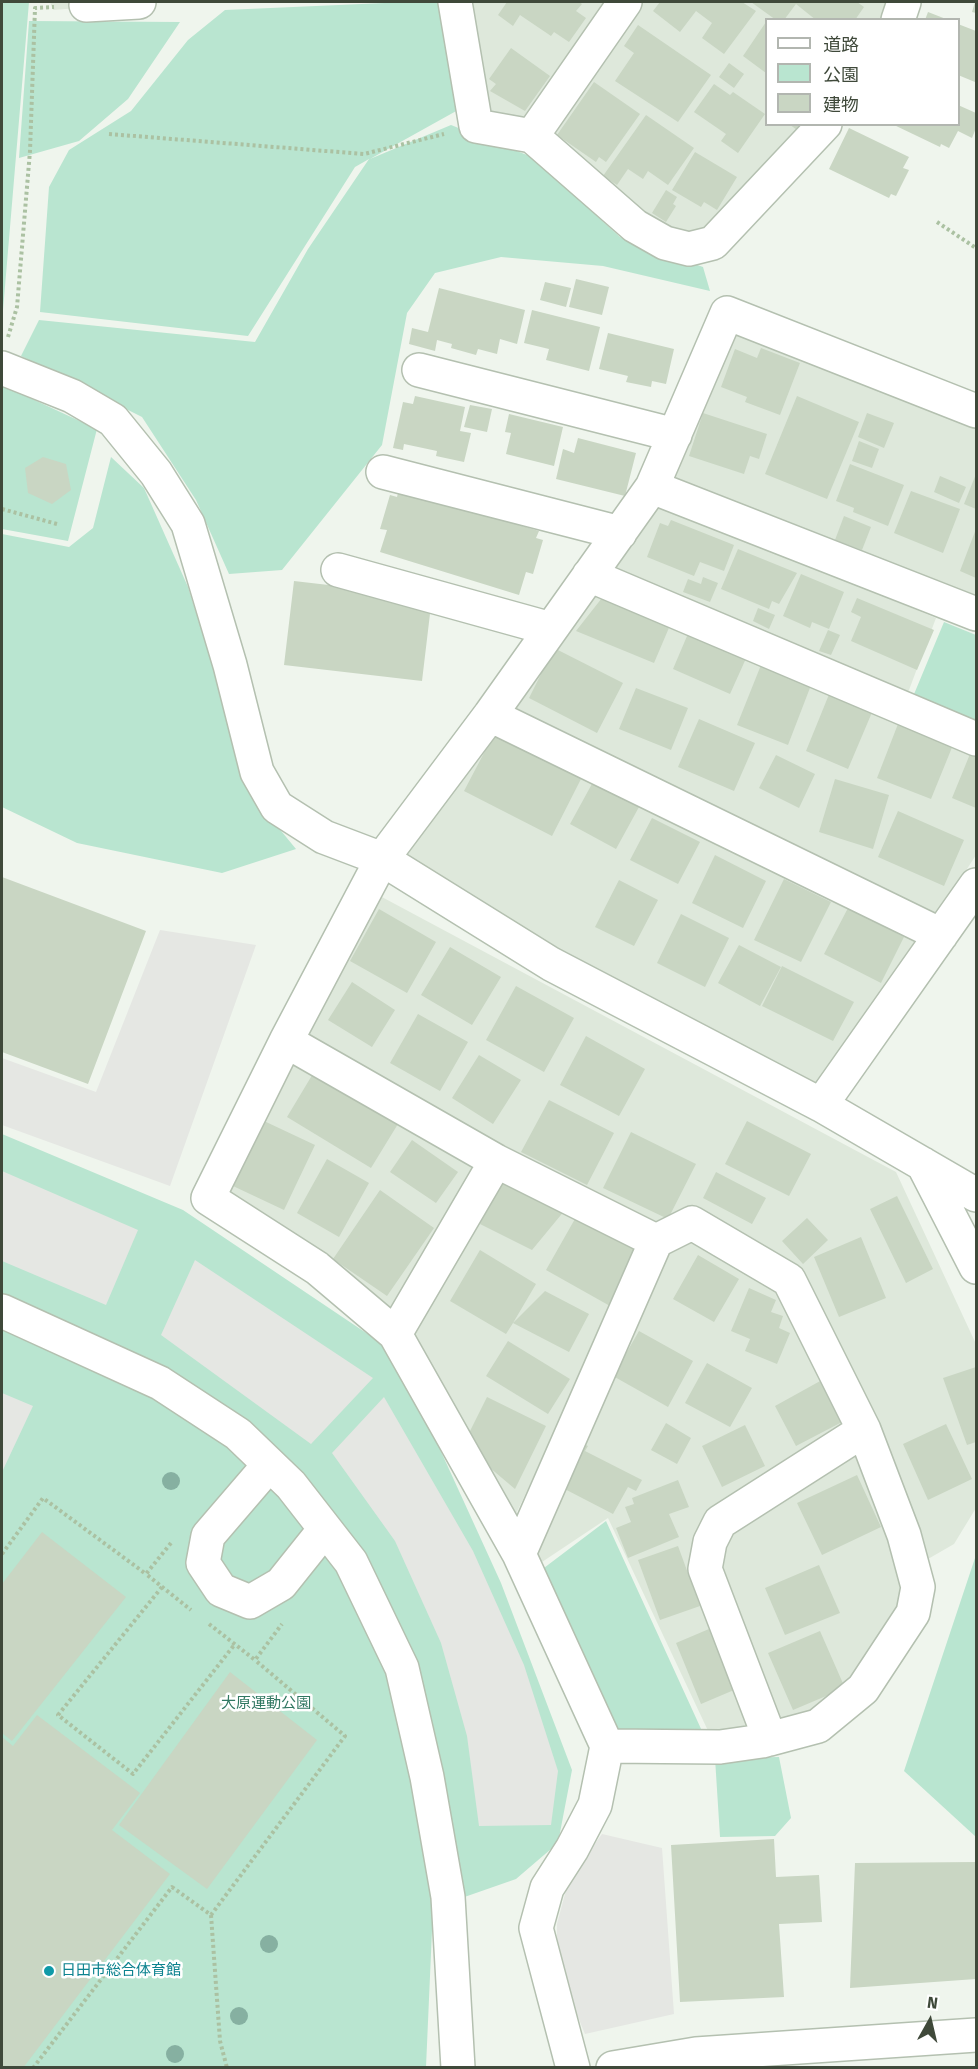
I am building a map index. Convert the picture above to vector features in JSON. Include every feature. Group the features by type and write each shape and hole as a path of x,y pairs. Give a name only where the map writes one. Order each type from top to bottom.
{"street":[{"path":"86,5 139,2"},
{"path":"455,2 477,126 532,136 634,226 665,243 689,249 714,243 823,126"},
{"path":"532,136 625,2"},
{"path":"899,18 904,2"},
{"path":"573,2067 536,1928 547,1887 572,1849 595,1805 607,1746 519,1554 395,1335 317,1268 208,1198 286,1041 382,859 490,715 652,487 727,313 976,411"},
{"path":"4,354 113,420 156,473 188,524 230,665 257,772 277,807 324,837 382,859 551,964 821,1106 976,1196"},
{"path":"419,370 675,435"},
{"path":"383,472 620,533"},
{"path":"652,487 976,614"},
{"path":"338,570 551,629"},
{"path":"589,575 976,739"},
{"path":"490,715 941,935"},
{"path":"821,1106 976,885"},
{"path":"286,1041 496,1161 657,1241"},
{"path":"395,1335 496,1161"},
{"path":"923,1164 976,1267"},
{"path":"519,1554 657,1241 692,1223 789,1280 864,1430 904,1535 918,1587 913,1613 863,1689 818,1726 770,1739 720,1748 607,1746"},
{"path":"2,1311 160,1383 238,1434 291,1485 351,1562 402,1668 428,1777 448,1897 458,2067"},
{"path":"770,1739 705,1569 710,1542 720,1521 864,1430"},
{"path":"269,1465 208,1536 203,1563 221,1590 250,1602 281,1584 325,1529"},
{"path":"613,2067 696,2054 976,2035"}],"path":[{"path":"4,354 16,307 30,151 35,8 86,5"},
{"path":"110,134 364,154 477,126"},
{"path":"937,222 976,248"},
{"path":"2,509 57,524"},
{"path":"2,1554 43,1498 146,1574"},
{"path":"162,1587 58,1715 133,1774 235,1644"},
{"path":"227,2067 220,2041 211,1915 345,1736 255,1660"},
{"path":"33,2067 172,1887 211,1915"}],"shaded area":[{"path":"50,2 156,2 53,10"},
{"path":"457,2 904,2 898,18 765,18 765,126 824,126 689,249 532,136 476,126"},
{"path":"735,329 976,424 976,602 667,481"},
{"path":"658,503 936,618 906,698 608,568"},
{"path":"595,584 976,746 976,855 934,920 508,709"},
{"path":"493,726 921,936 815,1093 397,856"},
{"path":"380,896 896,1172 976,1344 976,1508 954,1544 928,1559 795,1271 656,1228 303,1036"},
{"path":"160,930 256,945 170,1186 2,1125 2,1058 96,1092"},
{"path":"290,1056 482,1163 394,1319 221,1195"},
{"path":"2,1171 138,1230 106,1305 2,1261"},
{"path":"500,1171 647,1242 512,1522 410,1338"},
{"path":"693,1236 782,1284 856,1426 696,1539 759,1733 710,1735 608,1518 536,1566 528,1550 662,1253"},
{"path":"195,1260 373,1378 311,1444 161,1335"},
{"path":"2,1393 33,1406 2,1472"},
{"path":"384,1397 473,1551 524,1665 558,1771 551,1825 479,1826 467,1736 441,1643 395,1541 332,1453"},
{"path":"848,1454 857,1457 898,1559 903,1599 855,1681 808,1714 777,1722 722,1565 724,1536"},
{"path":"602,1834 662,1848 674,2014 585,2034 557,1966 557,1924 569,1879"}],"green space":[{"path":"2,2 29,2 2,322"},
{"path":"440,2 458,110 370,159 451,125 532,157 620,237 703,267 710,291 603,266 501,257 435,273 407,313 382,445 282,570 229,574 196,500 142,417 21,356 39,320 255,342 308,249 369,159 355,167 248,336 40,312 49,187 69,150 131,111 188,40 225,10"},
{"path":"29,21 180,22 128,99 79,141 19,158"},
{"path":"2,385 97,429 68,541 2,529"},
{"path":"111,457 144,488 188,587 254,798 296,849 222,873 77,843 2,807 2,534 69,547 93,528"},
{"path":"944,622 976,635 976,725 912,699"},
{"name":"大原運動公園","path":"2,1134 183,1210 396,1353 501,1583 572,1770 558,1843 516,1879 433,1908 426,2067 2,2067"},
{"path":"606,1521 702,1731 608,1732 536,1574"},
{"path":"976,1555 976,1837 904,1771"},
{"path":"779,1757 791,1818 775,1836 720,1837 715,1758"}],"building":[{"path":"507,2 579,2 582,4 576,11 586,18 569,42 554,32 551,36 520,15 513,26 498,15"},
{"path":"660,2 742,2 756,11 724,54 702,38 712,23 696,11 680,32 653,11"},
{"path":"751,2 857,2 864,7 856,18 814,18 796,4 786,18 773,18"},
{"path":"976,2 976,13 972,12"},
{"path":"928,12 943,18 926,18"},
{"path":"765,23 765,72 743,56"},
{"path":"638,25 711,75 678,122 615,81 634,53 624,46"},
{"path":"960,25 976,31 975,82 960,76"},
{"path":"511,48 550,76 525,111 490,91 496,84 489,79"},
{"path":"729,63 744,74 734,88 719,77"},
{"path":"594,82 640,114 606,162 599,157 596,162 557,135"},
{"path":"714,84 730,95 733,92 765,114 738,153 721,141 726,134 694,112"},
{"path":"960,106 976,113 976,128 972,138 958,131 949,148 941,144 940,147 896,126 960,126"},
{"path":"646,115 694,148 668,185 648,171 643,179 628,169 617,185 603,176"},
{"path":"792,126 806,126 801,133"},
{"path":"849,128 909,157 903,168 909,170 896,196 891,194 889,198 829,169"},
{"path":"695,152 737,177 717,210 704,202 701,207 672,190"},
{"path":"666,190 677,197 673,204 676,206 666,222 652,213"},
{"path":"576,279 609,287 602,315 569,307"},
{"path":"545,282 571,288 566,307 540,300"},
{"path":"439,288 525,310 517,344 500,339 497,354 478,349 476,355 451,348 452,344 437,340 435,351 409,344 412,328 428,332"},
{"path":"532,310 600,327 589,371 546,360 549,349 524,343"},
{"path":"608,333 674,349 666,384 652,381 651,387 626,382 628,376 599,369"},
{"path":"761,348 800,363 780,415 745,402 747,397 721,387 735,349 757,358"},
{"path":"415,396 465,407 460,431 471,433 464,462 436,456 437,451 404,444 403,450 393,448 403,402 413,404"},
{"path":"797,396 859,422 827,499 765,474"},
{"path":"470,405 492,409 487,432 464,427"},
{"path":"703,413 767,434 759,459 750,456 744,474 689,456"},
{"path":"867,413 894,423 884,448 858,437"},
{"path":"509,414 563,427 554,466 506,454 511,433 505,432"},
{"path":"578,438 636,453 625,496 556,479 563,449 574,453"},
{"path":"859,441 879,449 872,468 852,461"},
{"path":"43,457 66,464 71,490 52,504 28,493 25,468"},
{"path":"850,464 904,485 888,526 853,512 854,508 836,501"},
{"path":"976,474 976,509 964,504"},
{"path":"940,476 966,487 959,503 934,492"},
{"path":"399,489 539,531 536,538 543,540 533,574 526,572 519,595 380,552 387,530 380,529 390,495 397,497"},
{"path":"911,491 960,509 943,553 894,533"},
{"path":"844,516 871,527 862,550 835,540"},
{"path":"671,520 734,545 724,571 700,562 694,576 647,557 660,523 668,526"},
{"path":"976,529 976,578 960,571"},
{"path":"738,549 797,573 779,604 772,601 769,609 721,589"},
{"path":"801,574 844,592 829,629 812,622 810,628 783,616"},
{"path":"703,577 718,583 710,602 683,592 688,579 701,584"},
{"path":"294,581 432,597 422,681 284,665"},
{"path":"609,589 674,616 654,663 576,631"},
{"path":"857,598 934,630 917,670 851,641 861,617 851,612"},
{"path":"758,608 775,615 769,629 753,621"},
{"path":"690,629 748,654 730,694 673,669"},
{"path":"828,630 840,635 831,655 819,651"},
{"path":"554,648 623,683 597,733 529,698"},
{"path":"763,660 813,680 788,745 737,725"},
{"path":"636,688 688,708 671,750 619,729"},
{"path":"830,692 873,710 848,769 806,751"},
{"path":"699,719 755,743 734,791 678,767"},
{"path":"898,724 953,745 931,799 877,778"},
{"path":"495,732 582,777 552,836 464,791"},
{"path":"970,754 976,757 976,808 952,798"},
{"path":"776,755 815,774 799,808 759,788"},
{"path":"835,779 889,795 873,849 819,832"},
{"path":"593,782 639,807 616,849 570,824"},
{"path":"898,811 964,840 944,886 878,857"},
{"path":"652,818 700,842 678,884 630,860"},
{"path":"715,855 766,881 743,928 692,903"},
{"path":"2,877 146,931 88,1084 2,1052"},
{"path":"784,879 831,902 801,962 754,940"},
{"path":"619,880 658,900 634,946 595,927"},
{"path":"848,908 904,937 881,983 824,954"},
{"path":"379,909 436,942 407,993 350,961"},
{"path":"681,914 729,938 705,987 657,963"},
{"path":"739,945 781,967 760,1006 718,983"},
{"path":"450,947 501,977 472,1025 421,995"},
{"path":"782,966 854,1002 833,1041 762,1006"},
{"path":"352,982 395,1010 372,1047 328,1020"},
{"path":"516,986 574,1018 544,1072 486,1040"},
{"path":"418,1014 468,1042 440,1091 390,1063"},
{"path":"586,1036 645,1069 619,1116 560,1085"},
{"path":"479,1055 521,1080 493,1124 452,1098"},
{"path":"317,1067 401,1119 371,1168 287,1117"},
{"path":"549,1100 614,1133 587,1185 521,1152"},
{"path":"264,1121 315,1145 284,1210 233,1186"},
{"path":"747,1121 811,1154 789,1196 725,1164"},
{"path":"631,1132 696,1164 668,1219 603,1188"},
{"path":"412,1140 458,1172 436,1203 390,1172"},
{"path":"327,1159 369,1183 339,1237 297,1213"},
{"path":"716,1172 766,1198 752,1224 703,1198"},
{"path":"502,1179 565,1210 532,1250 480,1224"},
{"path":"380,1190 434,1228 387,1296 333,1259"},
{"path":"897,1196 933,1269 906,1283 870,1209"},
{"path":"580,1210 644,1247 610,1306 546,1270"},
{"path":"807,1218 828,1240 803,1264 782,1241"},
{"path":"861,1237 886,1298 839,1317 814,1257"},
{"path":"480,1250 536,1284 506,1334 450,1301"},
{"path":"698,1255 739,1279 714,1322 673,1299"},
{"path":"749,1288 776,1300 771,1312 783,1316 779,1328 790,1333 777,1364 745,1351 750,1339 731,1331"},
{"path":"545,1291 589,1314 569,1352 513,1323"},
{"path":"639,1331 693,1361 668,1407 613,1376"},
{"path":"508,1341 570,1379 548,1414 486,1376"},
{"path":"707,1363 752,1388 730,1427 685,1403"},
{"path":"976,1367 976,1442 967,1445 943,1378"},
{"path":"822,1380 844,1421 796,1446 775,1406"},
{"path":"487,1397 546,1426 515,1489 463,1445"},
{"path":"666,1423 691,1438 677,1464 651,1450"},
{"path":"946,1424 972,1479 928,1500 903,1444"},
{"path":"745,1425 765,1466 722,1487 702,1446"},
{"path":"578,1441 588,1446 585,1451 642,1480 636,1491 628,1487 613,1514 555,1484"},
{"path":"857,1475 881,1527 822,1555 797,1503"},
{"path":"678,1480 689,1507 669,1514 679,1537 628,1558 616,1528 631,1522 625,1507 634,1504 632,1498"},
{"path":"42,1532 126,1597 12,1741 2,1733 2,1584"},
{"path":"678,1546 700,1606 660,1620 638,1560"},
{"path":"819,1565 840,1613 785,1635 765,1588"},
{"path":"709,1629 734,1690 701,1704 676,1643"},
{"path":"820,1631 845,1688 793,1710 768,1653"},
{"path":"230,1672 317,1740 207,1889 119,1825"},
{"name":"日田市総合体育館","path":"37,1715 140,1793 112,1830 170,1874 23,2068 2,2068 2,1737 13,1746"},
{"path":"774,1839 776,1877 819,1875 822,1922 779,1924 784,1997 680,2002 671,1845"},
{"path":"976,1862 976,1979 850,1988 855,1863"}],"place":[{"name":"日田市総合体育館","path":"49,1971"}]}
